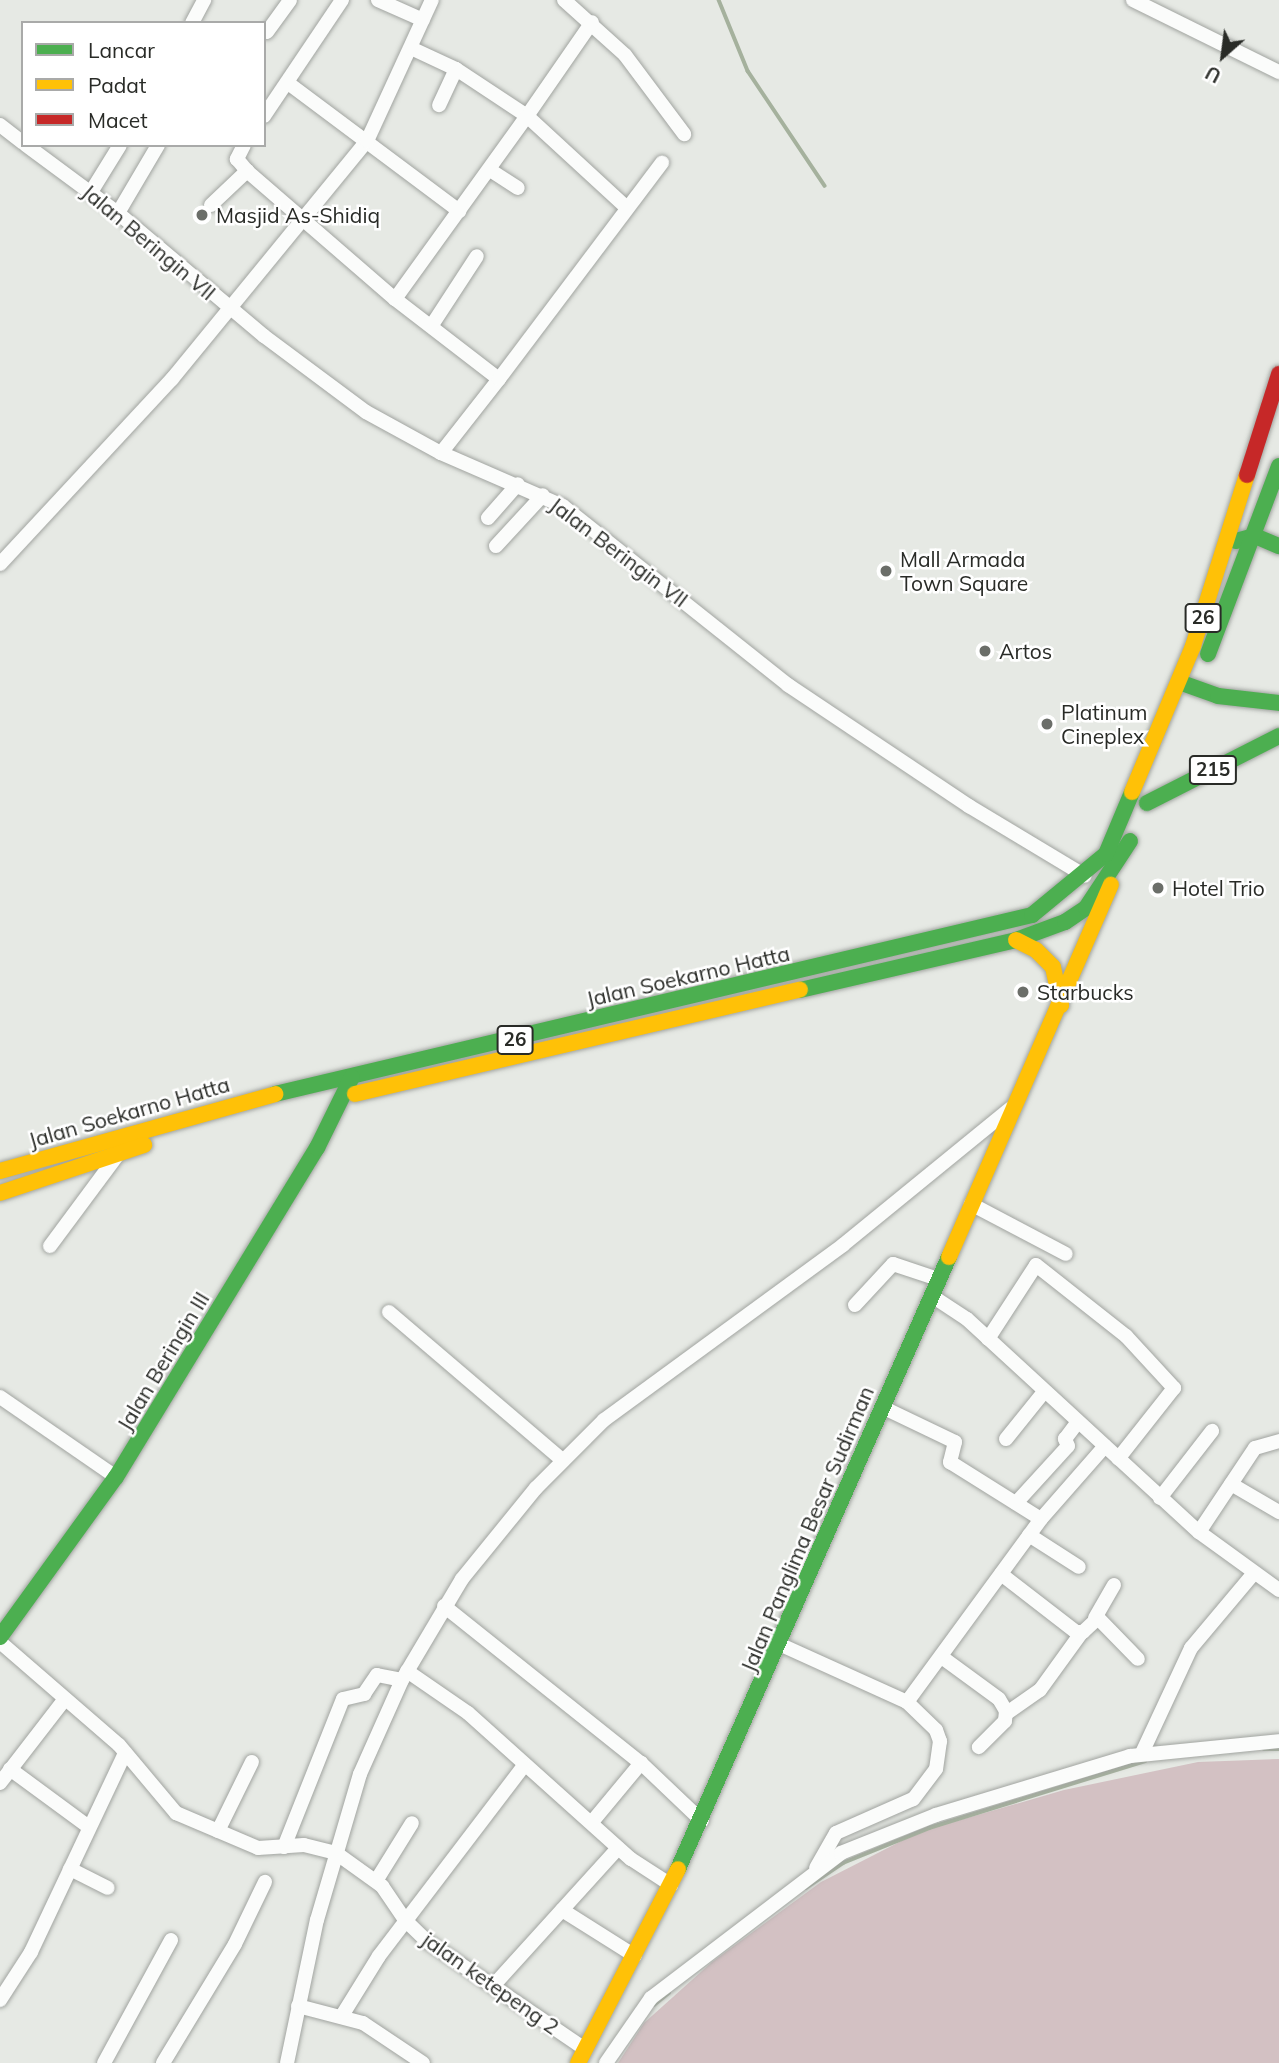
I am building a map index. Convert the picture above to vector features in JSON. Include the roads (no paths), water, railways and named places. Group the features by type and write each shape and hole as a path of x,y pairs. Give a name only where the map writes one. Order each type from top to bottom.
{"main road":[{"name":"26","path":"1032,915 1097,885 1117,867 1147,803 1186,686 1279,374"},
{"name":"26","path":"1016,940 1065,922 1086,908 1097,885 1106,854 1255,536 1279,466"},
{"path":"1268,498 1264,519 1279,545"},
{"path":"1222,560 1238,539 1255,536 1279,545"},
{"path":"1186,686 1279,703"},
{"name":"215","path":"1147,803 1279,736"},
{"path":"1079,957 1097,885"},
{"path":"1079,957 1086,908"},
{"path":"1032,915 1057,914 1074,934 1079,957"},
{"name":"Jalan Soekarno Hatta","path":"0,1171 197,1113 1032,915"},
{"path":"1016,940 1048,960 1058,980 1061,1005"},
{"name":"Jalan Soekarno Hatta","path":"0,1193 218,1124 1016,940"},
{"name":"Jalan Panglima Besar Sudirman","path":"582,2056 702,1821 938,1279 1061,1005 1079,957"},
{"path":"757,982 759,1001"},
{"path":"345,1096 352,1077"},
{"name":"Jalan Beringin III","path":"0,1639 116,1477 345,1096"}],"street":[{"path":"193,21 204,0"},
{"path":"267,32 290,0"},
{"path":"266,113 342,0"},
{"path":"378,0 419,19"},
{"path":"0,564 172,379 230,309 298,216 363,137 413,49 419,19 432,0"},
{"path":"564,0 592,22 625,55 684,134"},
{"path":"1133,0 1279,72"},
{"path":"396,299 490,170 592,22"},
{"path":"413,49 456,69 527,116 628,208"},
{"path":"439,105 456,69"},
{"path":"288,83 459,211"},
{"name":"Jalan Beringin VII","path":"0,125 21,142"},
{"name":"Jalan Beringin VII","path":"28,147 118,213 230,309 366,412 441,453 543,495 588,523 788,685 969,806 1097,885"},
{"path":"90,192 119,147"},
{"path":"118,213 157,147"},
{"path":"239,147 237,159 247,171 396,299 499,379"},
{"path":"441,453 662,163"},
{"path":"490,170 518,188"},
{"path":"211,205 247,171"},
{"path":"432,325 477,256"},
{"path":"488,518 518,484"},
{"path":"496,546 543,495"},
{"path":"287,2063 335,1853 364,1763 405,1675 444,1606 562,1460 604,1420 843,1245 1016,1104"},
{"path":"50,1246 119,1154"},
{"path":"971,1205 1066,1254"},
{"path":"855,1305 893,1264 938,1279"},
{"path":"988,1339 1035,1265 1126,1336 1174,1388 1118,1458"},
{"path":"932,1296 967,1319 1043,1394 1199,1532 1279,1590"},
{"path":"389,1312 562,1460"},
{"path":"1006,1439 1043,1394"},
{"path":"0,1397 116,1477"},
{"path":"882,1408 955,1442 950,1462 1041,1519"},
{"path":"1016,1503 1068,1446 1065,1439 1077,1423"},
{"path":"1160,1498 1212,1432"},
{"path":"1199,1532 1255,1448 1279,1441"},
{"path":"907,1702 943,1658 1041,1519 1105,1447"},
{"path":"1231,1483 1279,1512"},
{"path":"1029,1535 1079,1567"},
{"path":"1001,1573 1037,1606 1082,1632"},
{"path":"1142,1753 1192,1648 1254,1573"},
{"path":"979,1747 1007,1713 1040,1690 1095,1618 1114,1585"},
{"path":"444,1606 481,1640 641,1763 702,1821"},
{"path":"1095,1618 1138,1659"},
{"name":"jalan ketepeng 2","path":"0,1639 125,1753 171,1809 258,1848 312,1845 335,1853 376,1881 405,1920 582,2056"},
{"path":"779,1644 907,1702 936,1730 941,1752 936,1769 913,1799 836,1833 816,1868"},
{"path":"943,1658 999,1699 1007,1713"},
{"path":"284,1847 343,1699 362,1695 377,1675 405,1675 462,1708 618,1848 671,1885"},
{"path":"0,1783 65,1699"},
{"path":"606,2063 651,1998 816,1868 911,1824 1142,1753 1279,1741"},
{"path":"0,2000 31,1952 125,1753"},
{"path":"218,1831 252,1762"},
{"path":"592,1822 641,1763"},
{"path":"343,2014 405,1920 524,1766"},
{"path":"10,1769 89,1827"},
{"path":"376,1881 412,1823"},
{"path":"493,1986 618,1848"},
{"path":"70,1869 108,1888"},
{"path":"163,2063 234,1944 265,1882"},
{"path":"562,1910 635,1956"},
{"path":"104,2063 171,1940"},
{"path":"298,2006 343,2014 423,2063"}],"waterway":[{"path":"719,0 748,71 825,186"},
{"path":"1264,1749 1279,1749"},
{"path":"806,1888 843,1863 929,1828 1145,1761"},
{"path":"654,2005 669,1993"}],"place":[{"name":"Masjid As-Shidiq","path":"202,215"},
{"name":"Mall Armada Town Square","path":"886,571"},
{"name":"Artos","path":"985,651"},
{"name":"Platinum Cineplex","path":"1047,724"},
{"name":"Hotel Trio","path":"1158,888"},
{"name":"Starbucks","path":"1023,992"}]}
